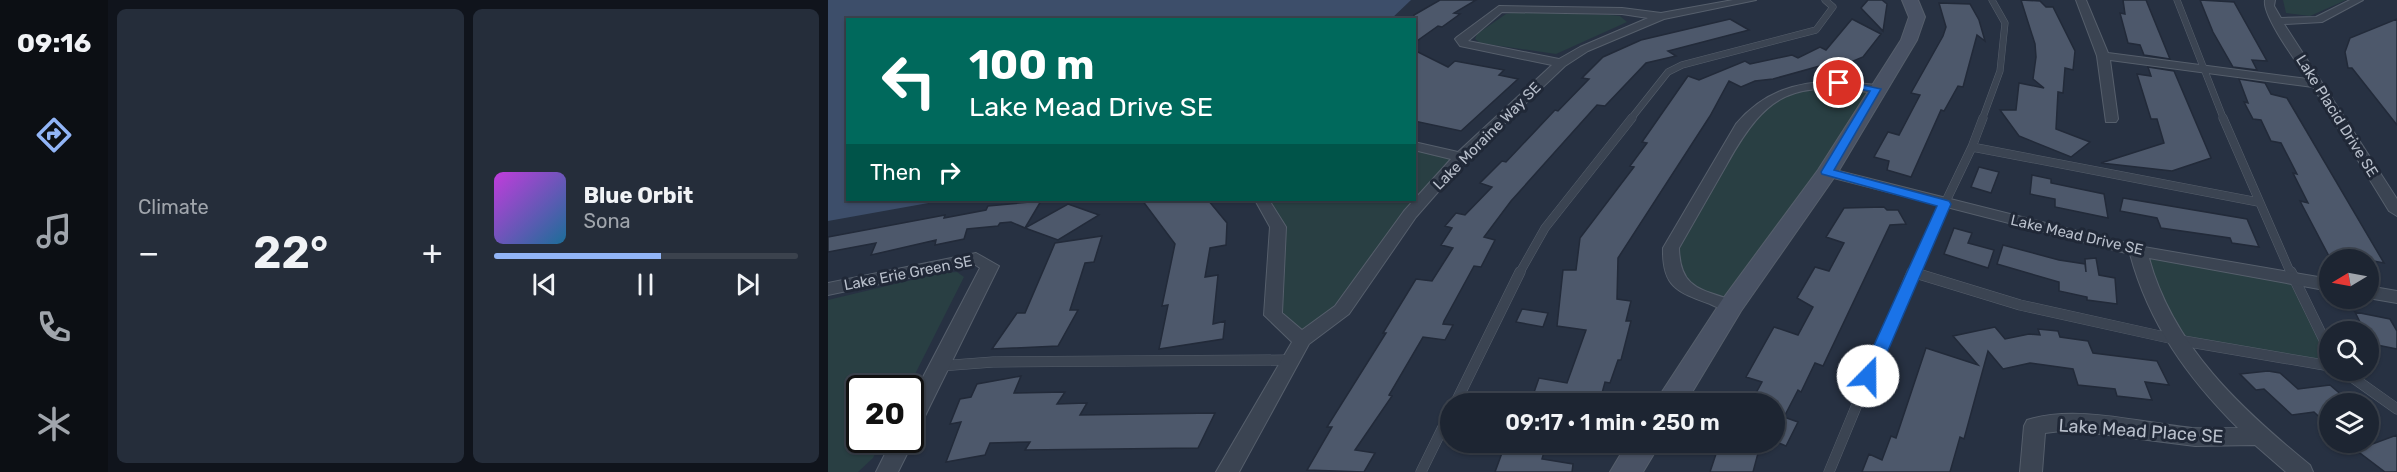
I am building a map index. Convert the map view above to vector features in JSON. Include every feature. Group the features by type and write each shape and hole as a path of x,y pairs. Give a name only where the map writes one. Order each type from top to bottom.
{"street":[{"name":"Lake Moraine Way SE","path":"1227,472 1302,340 1342,310 1410,214 1461,157 1561,63 1584,49 1661,16 1751,0"},
{"path":"1676,393 1731,306 1827,172 1914,30 1917,17 1910,0"},
{"path":"2081,0 2103,56 2111,119"},
{"name":"Lake Placid Drive SE","path":"2270,0 2269,6 2277,21 2397,211"},
{"path":"2277,21 2318,20 2358,0"},
{"name":"Lake Moraine Way SE","path":"1561,63 1464,44 1461,39 1499,9 1622,11 1661,16"},
{"path":"2103,56 2315,84"},
{"path":"1731,306 1682,286 1671,267 1671,248 1741,127 1752,111 1769,100 1814,84 1839,83 1876,89"},
{"path":"1416,146 1461,157"},
{"name":"Lake Mead Drive SE","path":"1827,172 1945,204 2139,251 2319,283"},
{"path":"1263,201 1278,227 1273,315 1302,340"},
{"path":"2139,251 2154,302 2178,340 2257,436 2302,472"},
{"name":"Lake Erie Green SE","path":"828,289 976,258 990,266 924,397"},
{"path":"2379,294 2397,297"},
{"name":"Lake Mead Place SE","path":"2031,472 2035,426 2069,423 2195,438 2257,436"},
{"path":"887,472 896,453"},
{"path":"1626,472 1638,453"}],"lane":[{"path":"1460,393 1519,274 1545,228 1668,72 1682,65 1816,30 1831,13 1833,7 1825,0"},
{"path":"1829,472 1912,272 1972,147 2000,71 2005,23 1992,0"},
{"path":"2177,0 2258,202 2292,278 2319,331"},
{"path":"1972,147 2258,202"},
{"path":"1912,272 2020,305 2178,340 2319,364"},
{"path":"940,366 993,362 1291,360"},
{"path":"2358,381 2397,409"},
{"path":"1421,472 1440,433"}],"green space":[{"path":"2283,0 2346,0 2310,16 2286,13"},
{"path":"1518,12 1610,15 1620,16 1627,22 1556,54 1480,43 1475,39 1477,34 1506,14"},
{"path":"1814,84 1876,89 1731,306 1682,287 1671,248 1752,111"},
{"path":"1416,146 1461,157 1342,310 1302,340 1273,315 1278,227 1263,201 1416,201"},
{"path":"2138,251 2292,278 2319,332 2319,364 2178,340"},
{"path":"957,272 964,277 915,375 846,375 846,453 876,453 858,472 828,472 828,300 941,273"}],"water":[{"path":"828,0 1411,0 1392,18 846,18 846,201 939,201 828,221"}],"building":[{"path":"1440,0 1476,0 1454,13 1460,14 1442,27 1438,26 1416,42 1414,15"},
{"path":"1868,0 1882,0 1887,4 1883,31 1861,8"},
{"path":"2021,0 2040,1 2046,7 2053,7 2075,51 2073,70 2065,68 2063,93 2058,92 2056,129 2090,142 2071,157 2019,136 2000,110 2016,110 2019,83 2044,88 2033,79 2035,44"},
{"path":"2123,0 2146,0 2170,59 2144,55 2140,45 2128,43 2120,13 2125,14"},
{"path":"2200,0 2234,2 2267,61 2252,60 2257,70 2233,67 2213,32"},
{"path":"1939,3 1970,4 1979,20 1985,41 1977,35 1963,87 1958,86 1944,111 1941,110 1911,177 1887,170 1889,161 1874,157 1888,132 1899,135 1920,95 1911,93 1946,27"},
{"path":"1730,19 1749,30 1668,51 1676,56 1646,63 1605,106 1597,105 1511,201 1484,237 1495,240 1481,267 1474,266 1444,321 1443,324 1453,325 1445,340 1423,337 1389,395 1392,396 1355,450 1375,453 1364,472 1307,470 1332,427 1327,427 1386,333 1383,333 1416,279 1432,281 1453,248 1441,245 1452,228 1445,226 1456,213 1465,215 1492,187 1480,183 1502,161 1506,162 1555,110 1558,111 1589,79 1582,78 1603,57 1641,40"},
{"path":"1852,19 1881,34 1863,57 1844,65 1834,62 1773,79 1755,81 1741,87 1729,81 1710,116 1618,258 1617,299 1631,301 1626,321 1631,321 1621,360 1618,360 1610,383 1605,382 1602,393 1534,393 1539,378 1567,383 1586,330 1557,326 1563,270 1576,270 1580,238 1634,167 1630,166 1647,143 1642,142 1688,76 1699,80 1745,61 1750,64 1792,55 1798,58 1820,47 1826,50"},
{"path":"2397,19 2397,125 2352,68 2348,68 2345,52 2350,38"},
{"path":"1416,51 1448,67 1455,61 1504,70 1499,75 1518,79 1461,131 1416,121"},
{"path":"2148,67 2174,71 2211,158 2172,171 2101,163 2164,143 2157,119 2151,119 2137,74 2151,76"},
{"path":"2239,79 2265,83 2271,94 2287,98 2376,249 2325,249 2300,201 2308,203 2293,173 2297,174 2281,143 2271,141 2261,120 2253,119 2244,102 2248,103"},
{"path":"1979,167 1999,172 1991,193 1971,187"},
{"path":"2032,175 2051,179 2051,183 2104,194 2108,218 2055,207 2055,199 2030,194"},
{"path":"2123,198 2247,219 2259,247 2232,243 2230,238 2161,228 2157,218 2120,211"},
{"path":"1041,201 1025,228 1011,222 1000,223 998,226 967,229 964,239 935,245 936,240 871,255 876,243 828,252 828,237 945,215 944,218 986,210 988,206"},
{"path":"1143,201 1209,201 1227,223 1226,245 1210,248 1205,277 1218,275 1213,324 1225,321 1223,339 1159,349 1168,305 1162,306 1175,244"},
{"path":"1068,204 1099,215 1058,240 1025,228"},
{"path":"1884,207 1887,210 1898,210 1906,224 1890,225 1823,366 1815,363 1801,392 1798,390 1785,415 1785,393 1756,393 1762,382 1746,377 1774,327 1798,335 1813,307 1797,298 1815,267 1829,271 1844,243 1826,237 1844,208"},
{"path":"1954,228 1972,233 1968,243 1994,250 1988,268 1944,254"},
{"path":"1102,236 1094,262 1085,263 1070,310 1078,310 1058,346 992,349 1017,313 1025,313 1055,243"},
{"path":"2003,245 2059,260 2085,264 2086,272 2085,259 2096,258 2099,275 2115,278 2117,304 2087,300 2087,297 2059,291 2059,282 1997,264"},
{"path":"1522,309 1548,313 1543,327 1516,322"},
{"path":"2355,312 2390,319 2397,331 2397,349 2379,345 2379,321 2360,321"},
{"path":"1995,327 2005,339 2029,334 2040,335 2038,329 2058,331 2060,337 2088,341 2093,353 2157,361 2169,385 2145,382 2152,400 2117,396 2115,389 2078,385 2073,369 2030,363 2003,369 1988,351 1964,439 1960,437 1950,472 1862,472 1869,454 1882,460 1891,436 1896,438 1926,348 1978,365 1953,336"},
{"path":"2268,371 2280,373 2298,389 2330,385 2339,393 2319,393 2319,417 2314,412 2292,415 2264,389 2256,390 2240,374"},
{"path":"1021,376 1014,393 1065,392 1057,404 1087,403 1080,415 1215,413 1198,448 1025,450 1030,442 990,443 985,455 946,462 961,422 950,424 960,399 971,397 977,384"},
{"path":"1785,417 1798,422 1785,446"},
{"path":"2397,435 2397,472 2385,472 2360,453 2379,453 2379,442"},
{"path":"1502,453 1544,453 1542,459 1573,464 1572,472 1495,472"},
{"path":"1716,453 1758,453 1753,472 1710,472"}],"route":[{"path":"1839,83 1876,89 1827,172 1945,204 1912,272 1868,376"}]}
